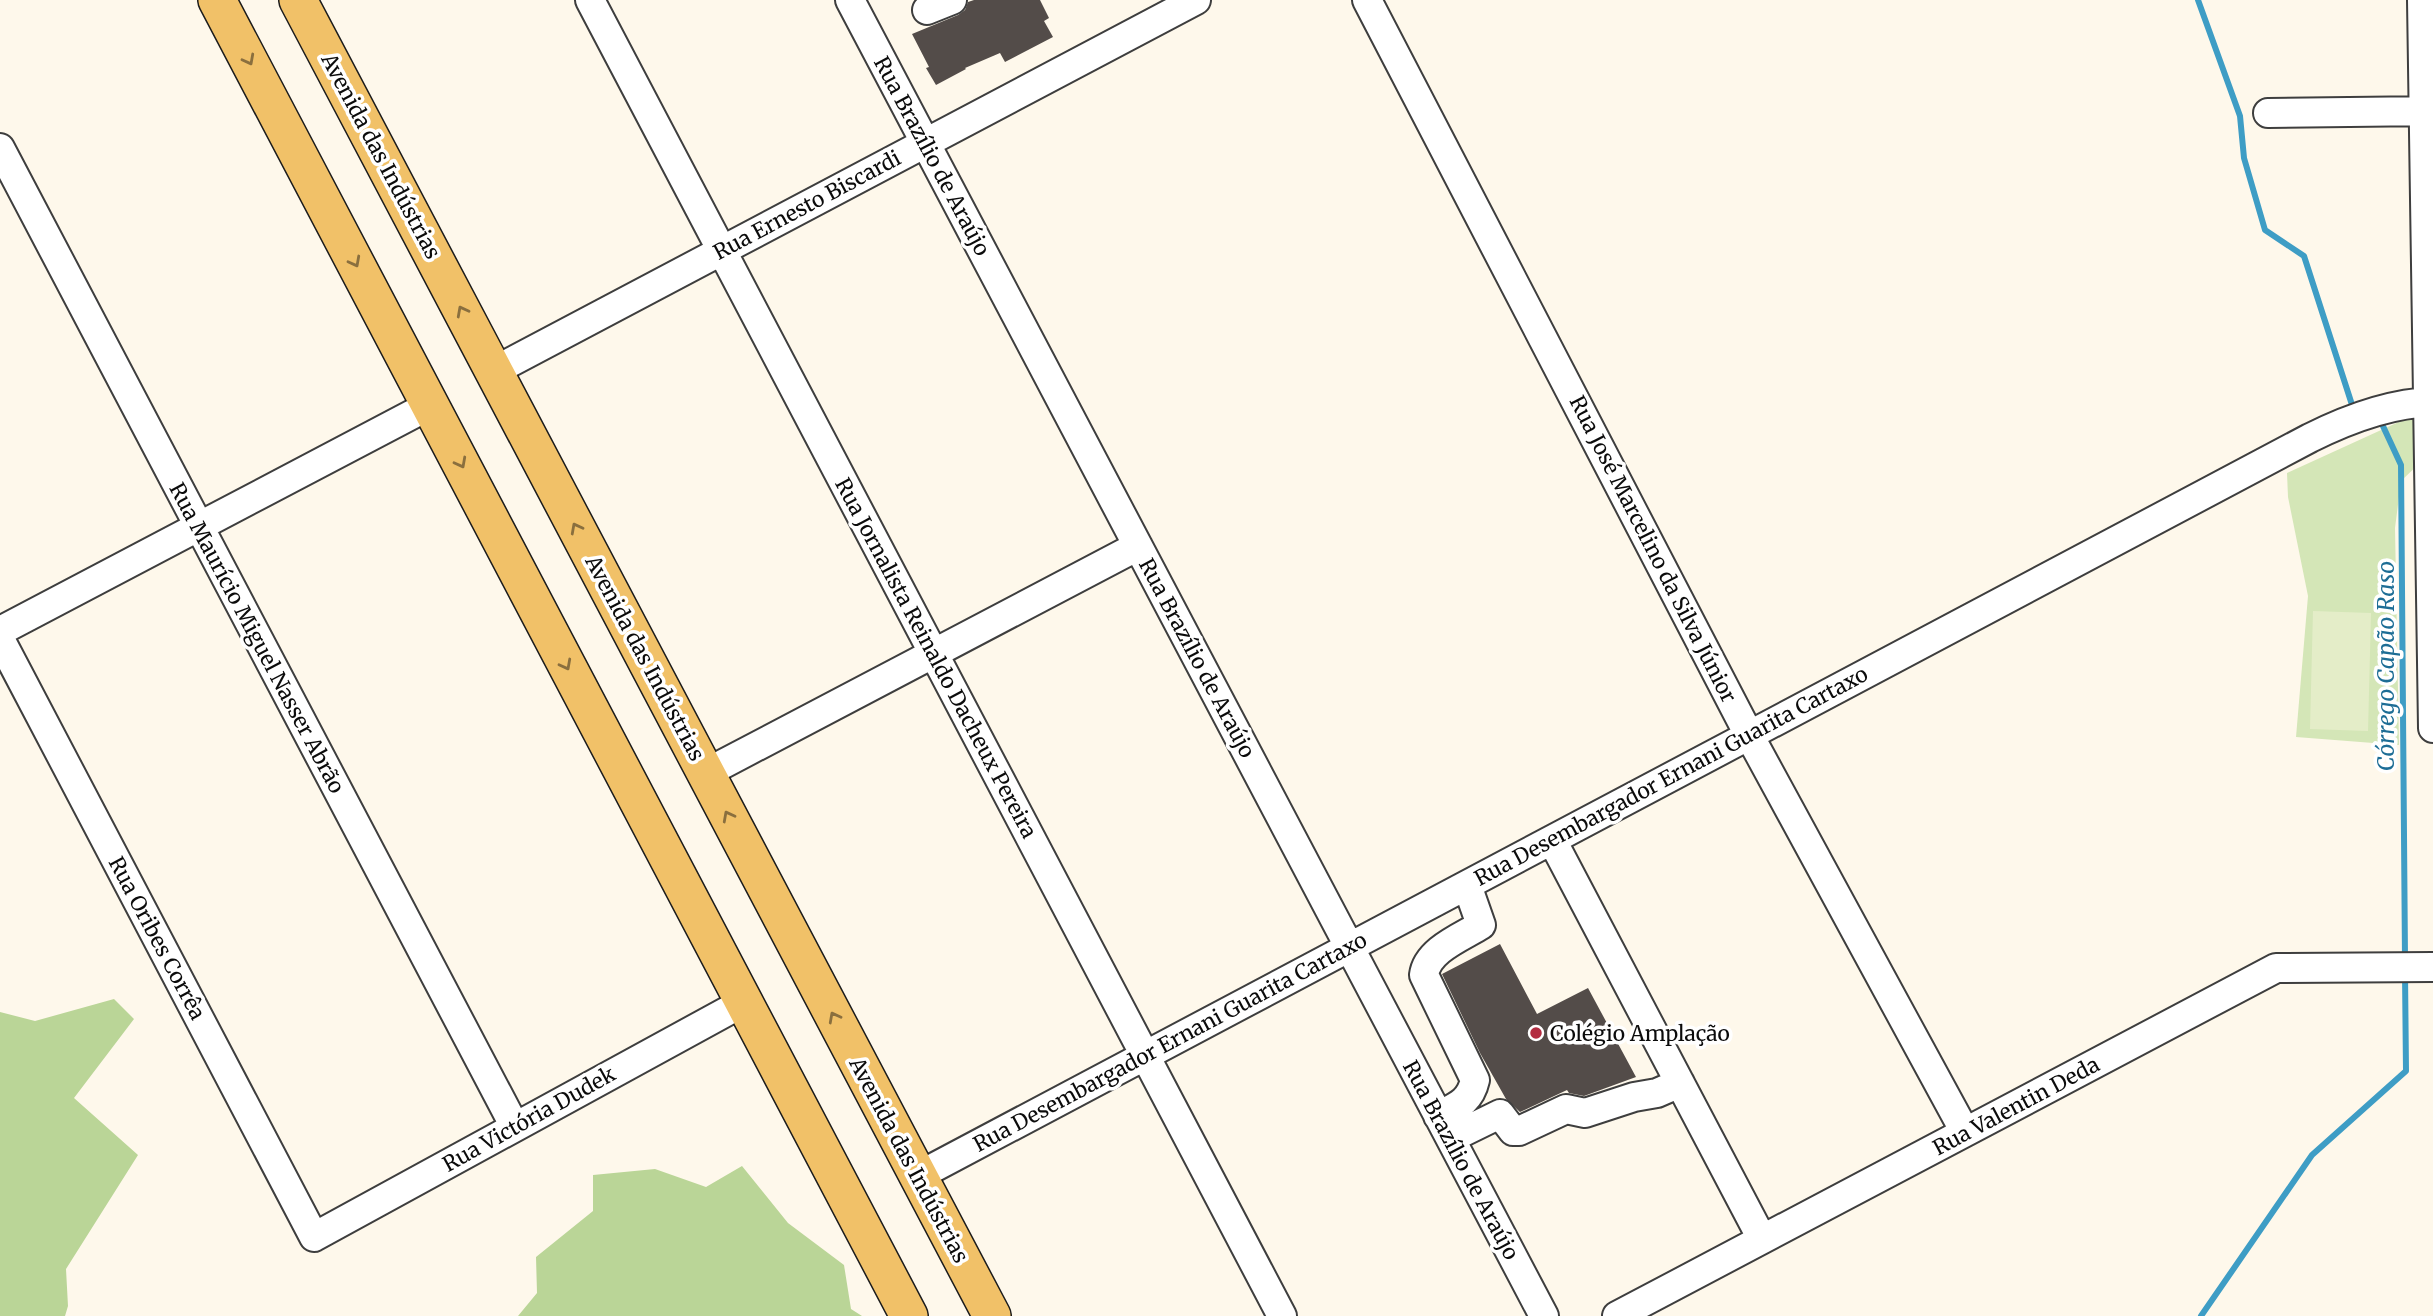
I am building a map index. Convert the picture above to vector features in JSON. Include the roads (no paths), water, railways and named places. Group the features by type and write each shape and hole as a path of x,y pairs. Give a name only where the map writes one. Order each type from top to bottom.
{"main road":[{"path":"217,0 909,1316"},
{"name":"Avenida das Indústrias","path":"298,0 992,1316"}],"street":[{"name":"Rua Jornalista Reinaldo Dacheux Pereira","path":"590,0 1282,1316"},
{"name":"Rua Brazílio de Araújo","path":"850,0 1544,1316"},
{"name":"Rua Ernesto Biscardi","path":"494,371 1196,0"},
{"name":"Rua José Marcelino da Silva Júnior","path":"1367,0 1749,735 1965,1132"},
{"path":"2422,0 2428,111 2433,728"},
{"path":"2268,113 2428,111"},
{"name":"Rua Maurício Miguel Nasser Abrão","path":"0,148 514,1127"},
{"name":"Rua Desembargador Ernani Guarita Cartaxo","path":"918,1176 2339,424 2384,409 2431,402"},
{"path":"0,631 430,405"},
{"path":"706,773 1138,546"},
{"name":"Rua Oribes Corrêa","path":"0,639 314,1237"},
{"path":"1552,840 1762,1240"},
{"path":"1444,1127 1472,1092 1475,1080 1424,975 1425,966 1432,956 1481,925 1466,885"},
{"name":"Rua Valentin Deda","path":"1617,1316 2276,968 2426,967"},
{"name":"Rua Victória Dudek","path":"314,1237 744,1002"},
{"path":"1444,1127 1500,1114 1513,1131 1519,1131 1566,1109 1586,1113 1634,1097 1657,1093 1680,1083"}],"waterway":[{"name":"Córrego Capão Raso","path":"2198,0 2240,116 2244,158 2265,230 2304,256 2354,411"},
{"name":"Córrego Capão Raso","path":"2376,421 2382,424 2401,465 2405,959"},
{"name":"Córrego Capão Raso","path":"2201,1316 2312,1155 2406,1071 2405,973"}],"place":[{"name":"Colégio Amplação","path":"1536,1033"}]}
